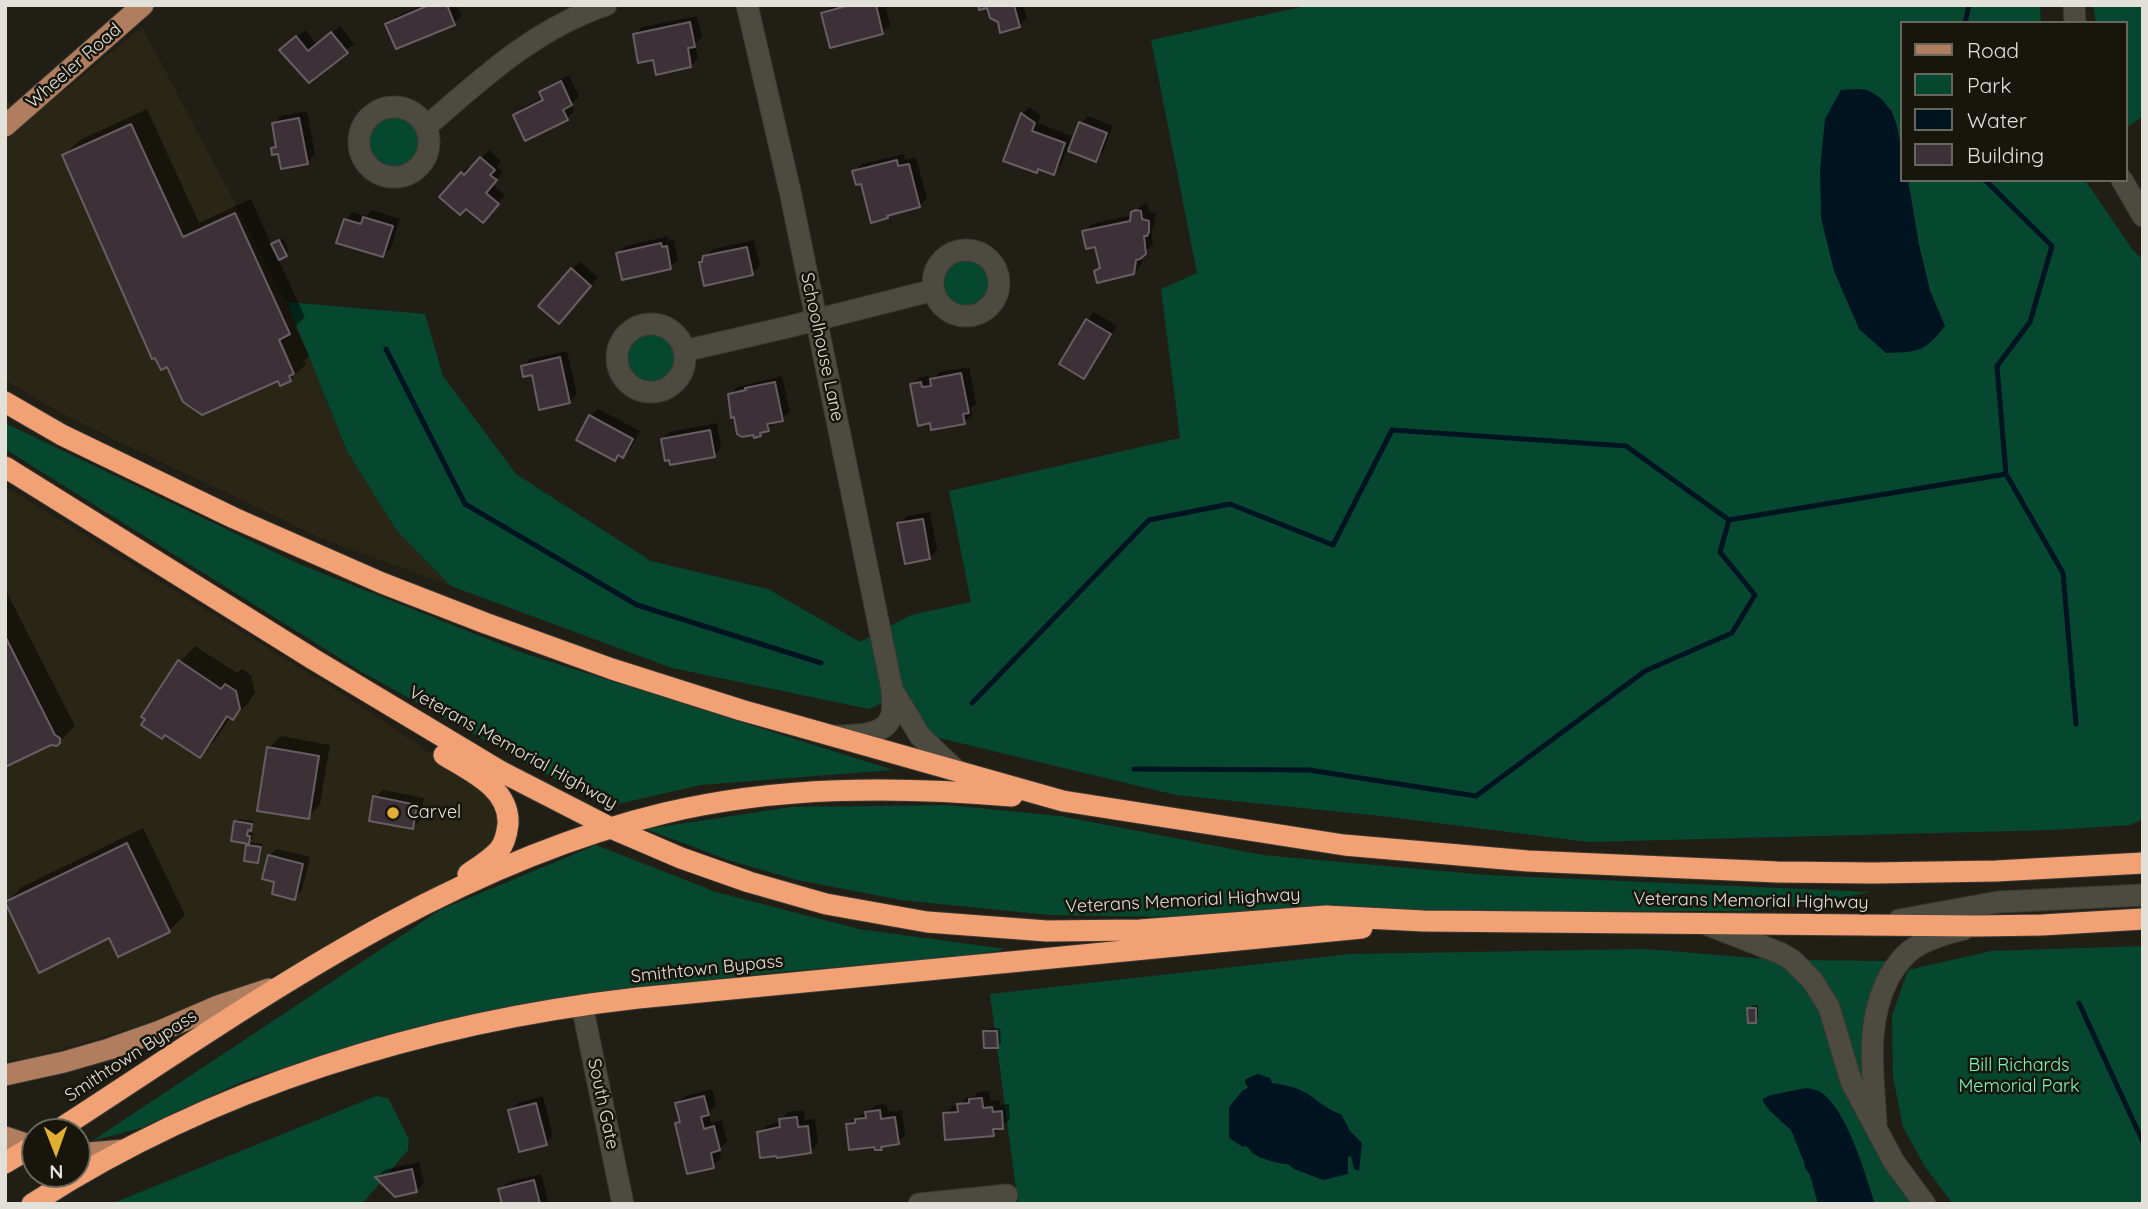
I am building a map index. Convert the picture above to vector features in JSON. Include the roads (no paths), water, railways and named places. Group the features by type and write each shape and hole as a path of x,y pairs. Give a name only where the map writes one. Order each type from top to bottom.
{"highway":[{"name":"Veterans Memorial Highway","path":"5,402 62,435 234,518 382,583 485,623 612,669 741,710 1063,801 1322,842 1481,858 1777,872 1918,872 2143,863"},
{"name":"Veterans Memorial Highway","path":"5,467 313,659 500,771 611,828 692,862 777,891 848,909 927,922 1076,931 1140,930 1325,916 1424,921 1976,926 2143,919"},
{"path":"313,659 366,707 492,786 505,803 508,813 507,833 499,849 432,901"},
{"name":"Smithtown Bypass","path":"77,1118 282,985 365,936 432,901 524,859 611,828 701,806 807,793 915,790 1063,801"},
{"name":"Smithtown Bypass","path":"32,1204 127,1149 248,1094 303,1072 357,1055 468,1025 582,1005 652,997 1424,921"},
{"path":"5,1163 21,1154"}],"main road":[{"name":"Wheeler Road","path":"5,126 139,6"},
{"path":"5,1074 64,1062 109,1049 218,1006 282,985"},
{"path":"91,1153 127,1149"}],"street":[{"path":"426,127 502,63 544,33 606,5"},
{"name":"Schoolhouse Lane","path":"747,5 790,191 892,689 893,711 888,724 883,728 859,735 832,736"},
{"path":"2123,182 2143,216"},
{"path":"684,351 934,290"},
{"name":"Schoolhouse Lane","path":"892,689 920,736 958,772"},
{"path":"2105,866 2143,851"},
{"path":"1869,925 1998,902 2143,895"},
{"path":"1705,923 1780,953 1792,960 1812,980 1829,1007 1851,1081 1894,1162 1925,1204"},
{"path":"1877,1131 1873,1031 1882,991 1896,965 1914,948 1937,936 1976,926"},
{"name":"South Gate","path":"582,1005 622,1204"},
{"path":"926,1203 1007,1195"}],"water":[{"path":"1859,89 1869,91 1880,98 1894,118 1899,136 1899,182 1908,182 1930,291 1945,326 1932,341 1920,349 1886,353 1859,329 1834,271 1821,218 1820,170 1825,119 1841,90"},
{"path":"1258,1074 1270,1078 1272,1083 1302,1091 1341,1114 1350,1131 1362,1143 1359,1171 1354,1169 1351,1156 1348,1157 1348,1174 1323,1180 1288,1164 1261,1157 1229,1138 1229,1107 1243,1090 1248,1088 1246,1079"},
{"path":"1806,1088 1822,1093 1840,1114 1861,1161 1875,1204 1818,1204 1810,1175 1791,1130 1763,1102 1763,1099 1771,1095"}],"waterway":[{"path":"1965,21 1969,5"},
{"path":"1987,182 2052,246 2030,322 1997,366 2006,474 2063,573 2076,724"},
{"path":"386,349 465,504 637,605 821,663"},
{"path":"972,703 1149,520 1230,504 1333,545 1392,430 1626,446 1729,520 2006,474"},
{"path":"1134,769 1309,770 1476,796 1645,671 1732,633 1755,595 1720,552 1729,520"},
{"path":"2079,1003 2143,1142"}],"place":[{"name":"Carvel","path":"393,813"}],"park label":[{"name":"Bill Richards Memorial Park","path":"2019,1076"}]}
